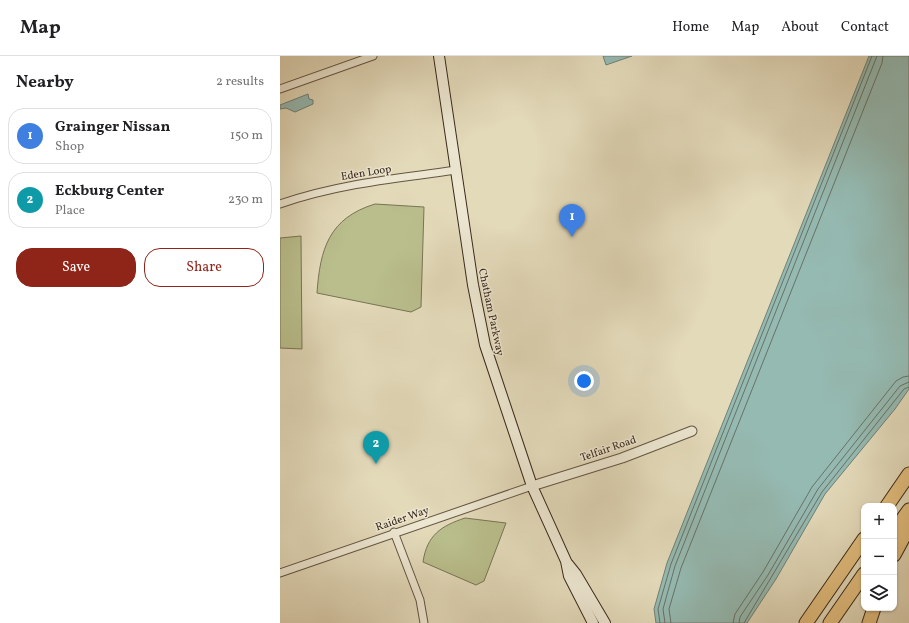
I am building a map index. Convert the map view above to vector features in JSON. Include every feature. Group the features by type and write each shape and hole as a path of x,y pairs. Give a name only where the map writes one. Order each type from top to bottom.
{"highway":[{"path":"889,503 909,474"},
{"path":"897,527 909,510"},
{"path":"897,549 909,527"},
{"path":"806,623 861,543"},
{"path":"830,623 863,575"},
{"path":"869,623 873,611"}],"main road":[{"name":"Chatham Parkway","path":"439,56 473,285 485,345 532,486 566,561 569,576 593,623"},
{"name":"Chatham Parkway","path":"566,561 576,574 605,623"}],"street":[{"path":"280,89 373,56"},
{"name":"Eden Loop","path":"280,204 298,197 353,184 457,170"},
{"name":"Telfair Road","path":"532,486 622,458 692,431"},
{"name":"Raider Way","path":"280,573 394,532 532,486"},
{"path":"394,532 420,600 424,623"}],"green space":[{"path":"375,204 424,207 421,307 411,312 317,293 321,262 330,237 337,227 347,218 359,210"},
{"path":"301,236 302,349 280,348 280,238"},
{"path":"465,518 506,523 484,581 476,585 423,562 428,545 436,533 449,524"}],"water":[{"path":"603,56 632,56 606,65"},
{"path":"869,56 909,56 909,389 895,409 825,494 776,579 747,623 656,623 654,609 667,563"},
{"path":"308,94 309,99 313,100 313,104 295,112 286,108 280,109 280,105"}],"place":[{"name":"Grainger Nissan","path":"572,237"},
{"name":"Eckburg Center","path":"376,464"}]}
